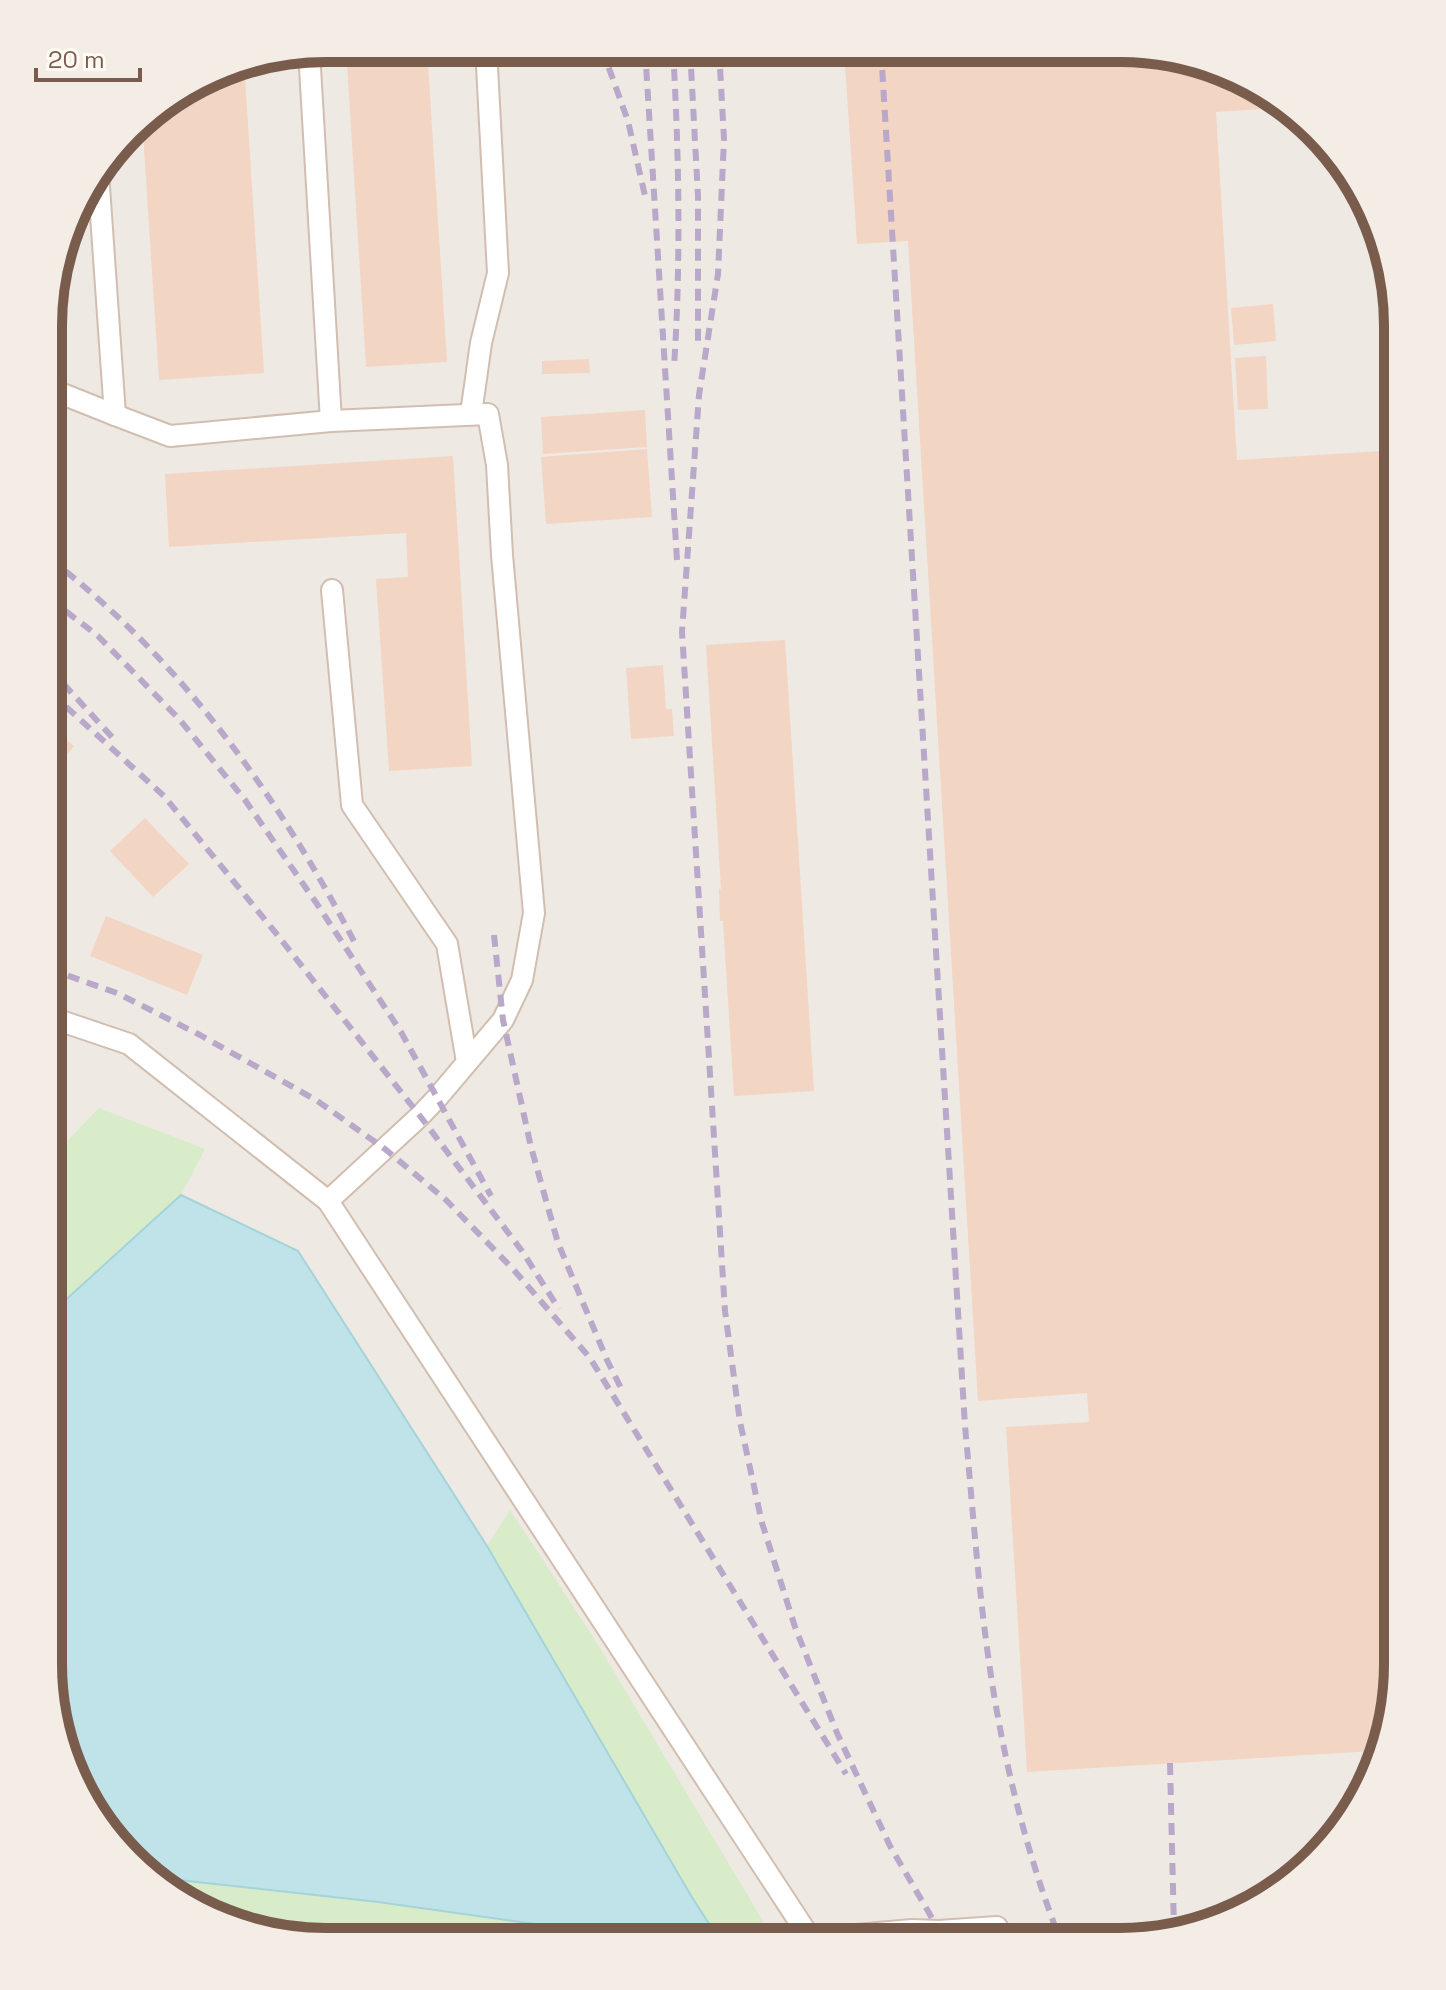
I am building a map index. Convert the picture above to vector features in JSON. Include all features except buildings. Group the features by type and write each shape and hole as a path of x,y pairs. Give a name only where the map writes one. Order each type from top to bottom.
{"lane":[{"path":"471,414 481,343 498,273 487,62"},
{"path":"310,63 331,421"},
{"path":"99,192 115,415"},
{"path":"62,394 170,436 331,421 488,414 497,465 502,555 534,913 522,980 503,1020 420,1116 328,1201"},
{"path":"332,590 352,805 447,944 467,1062"},
{"path":"62,1021 129,1044 328,1201 803,1928"}],"shaded area":[{"path":"292,64 1154,64 1221,82 1252,97 1281,117 1318,152 1357,209 1379,275 1384,326 1383,1681 1379,1715 1370,1749 1357,1781 1339,1810 1318,1838 1294,1862 1237,1901 1171,1923 1120,1928 292,1926 225,1908 194,1893 165,1873 128,1838 89,1781 67,1715 62,1664 64,292 71,258 89,209 117,165 139,139 194,97 225,82"}],"green space":[{"path":"99,1108 205,1149 181,1195 62,1303 62,1146"},
{"path":"510,1510 594,1638 767,1928 712,1928 487,1546"},
{"path":"175,1880 378,1902 563,1928 292,1926 225,1908"}],"water":[{"path":"181,1195 298,1251 487,1546 712,1928 563,1928 378,1902 175,1880 139,1851 89,1781 76,1749 64,1698 62,1303"}],"railway":[{"path":"607,62 628,121 645,196"},
{"path":"646,62 677,560"},
{"path":"674,62 678,208 674,367"},
{"path":"691,62 698,196 698,343"},
{"path":"720,62 724,139 718,274 699,395 682,632 725,1311 740,1422 762,1523 795,1627 837,1733 890,1846 938,1928"},
{"path":"882,62 965,1426 978,1569 991,1677 1009,1770 1023,1828 1056,1928"},
{"path":"62,569 143,642 185,687 224,736 296,839 357,947"},
{"path":"62,608 98,636 180,720 245,800 401,1032 491,1196"},
{"path":"62,682 112,737"},
{"path":"62,703 164,796 420,1116 522,1251 559,1309"},
{"path":"494,935 503,1020 531,1147 558,1243 622,1390"},
{"path":"62,974 117,993 316,1100 385,1149 446,1200 513,1269 590,1358 846,1774"},
{"path":"1170,1763 1174,1922"}]}
